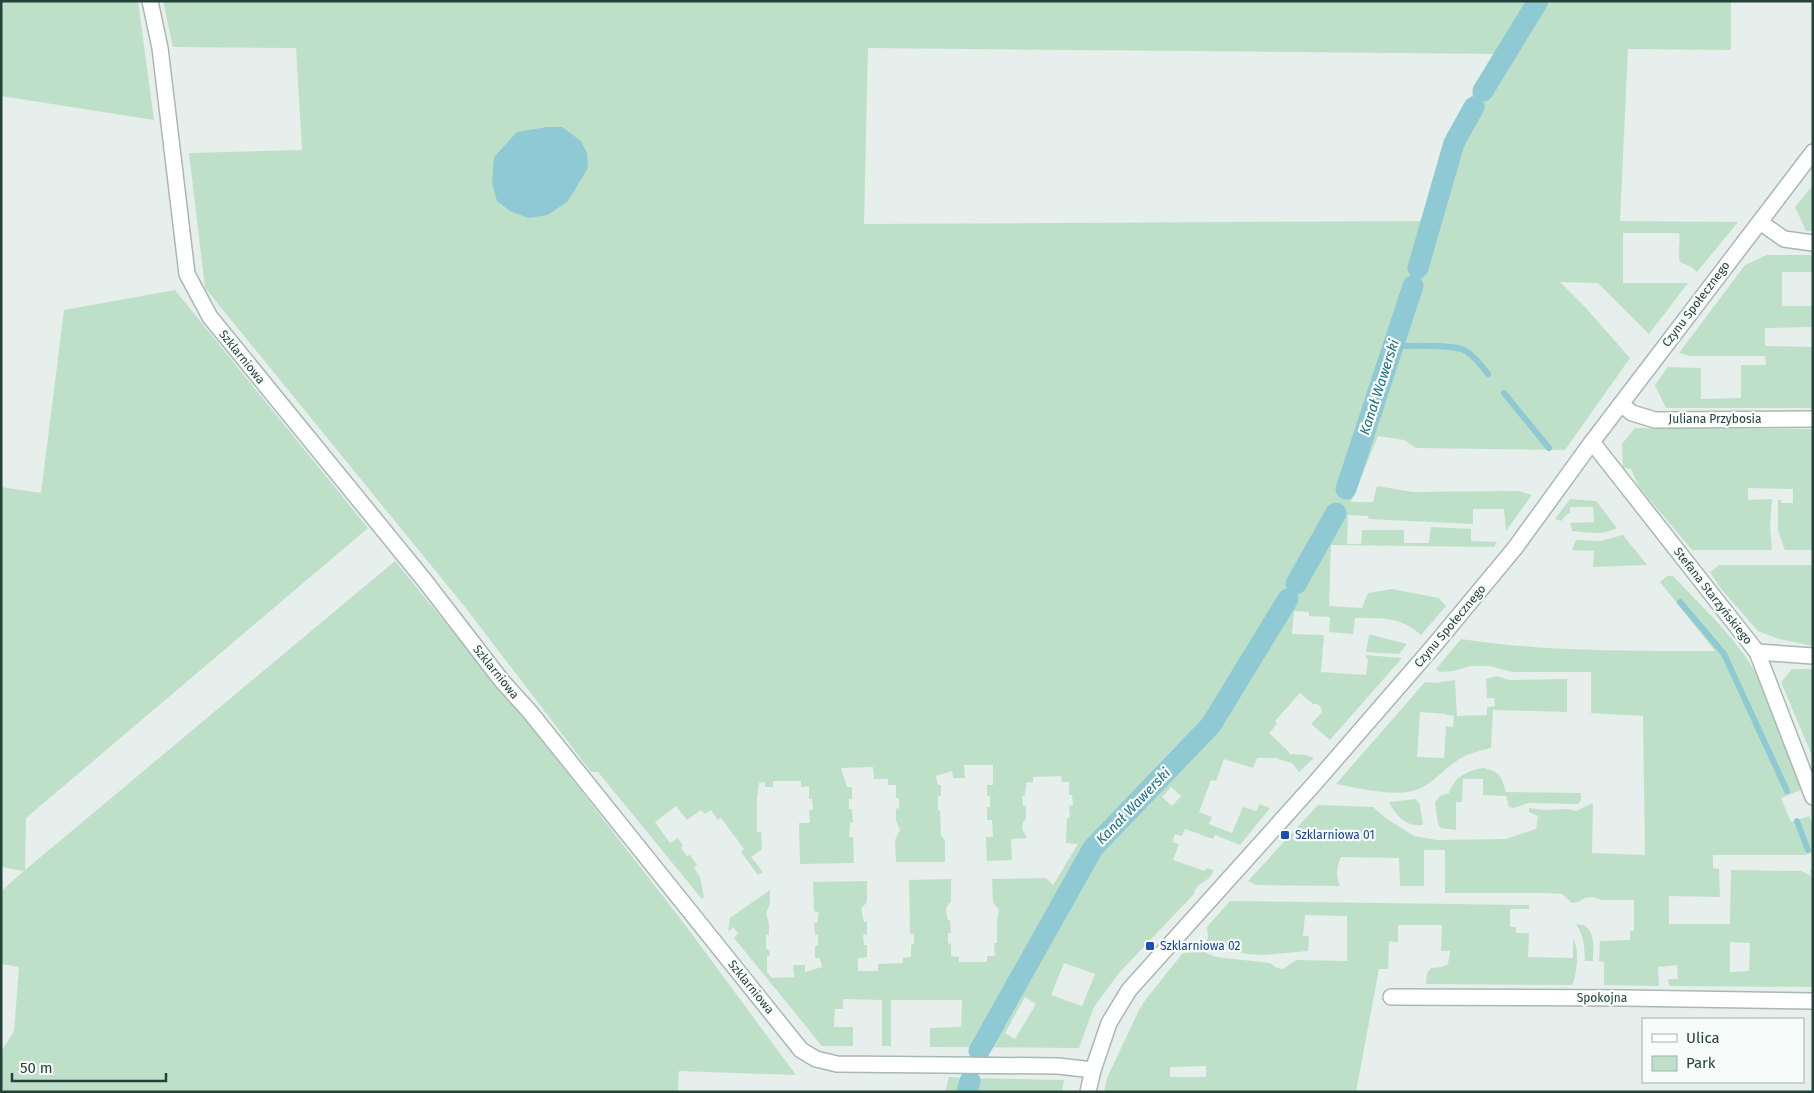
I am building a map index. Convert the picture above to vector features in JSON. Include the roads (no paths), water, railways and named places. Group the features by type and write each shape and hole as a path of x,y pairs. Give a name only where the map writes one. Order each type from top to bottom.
{"street":[{"name":"Szklarniowa","path":"150,1 160,48 187,274 210,317 425,581 502,681 530,712 801,1050 816,1059 837,1064 1049,1066 1093,1070"},
{"name":"Czynu Społecznego","path":"1088,1092 1093,1070 1109,1022 1129,990 1315,783 1432,648 1515,548 1592,442 1813,152"},
{"path":"1760,222 1784,239 1813,243"},
{"name":"Juliana Przybosia","path":"1621,404 1632,413 1655,420 1813,419"},
{"name":"Stefana Starzyńskiego","path":"1592,442 1757,652 1813,798"},
{"path":"1757,652 1813,656"},
{"name":"Spokojna","path":"1391,997 1813,1001"}],"water":[{"path":"547,127 562,127 581,141 587,153 588,168 568,201 548,215 528,218 510,211 497,201 492,183 494,157 517,132"}],"waterway":[{"name":"Kanał Wawerski","path":"1483,91 1538,1"},
{"name":"Kanał Wawerski","path":"1418,268 1454,143 1474,107"},
{"name":"Kanał Wawerski","path":"1346,489 1413,286"},
{"path":"1394,346 1432,346 1460,349 1472,356 1488,374"},
{"path":"1504,393 1549,448"},
{"name":"Kanał Wawerski","path":"1296,584 1336,513"},
{"name":"Kanał Wawerski","path":"979,1051 1093,848 1211,725 1288,599"},
{"path":"1680,602 1724,654 1787,791"},
{"path":"1797,821 1808,850"},
{"name":"Kanał Wawerski","path":"967,1092 970,1081"}],"place":[{"name":"Szklarniowa 01","path":"1285,835"},
{"name":"Szklarniowa 02","path":"1150,946"}]}
